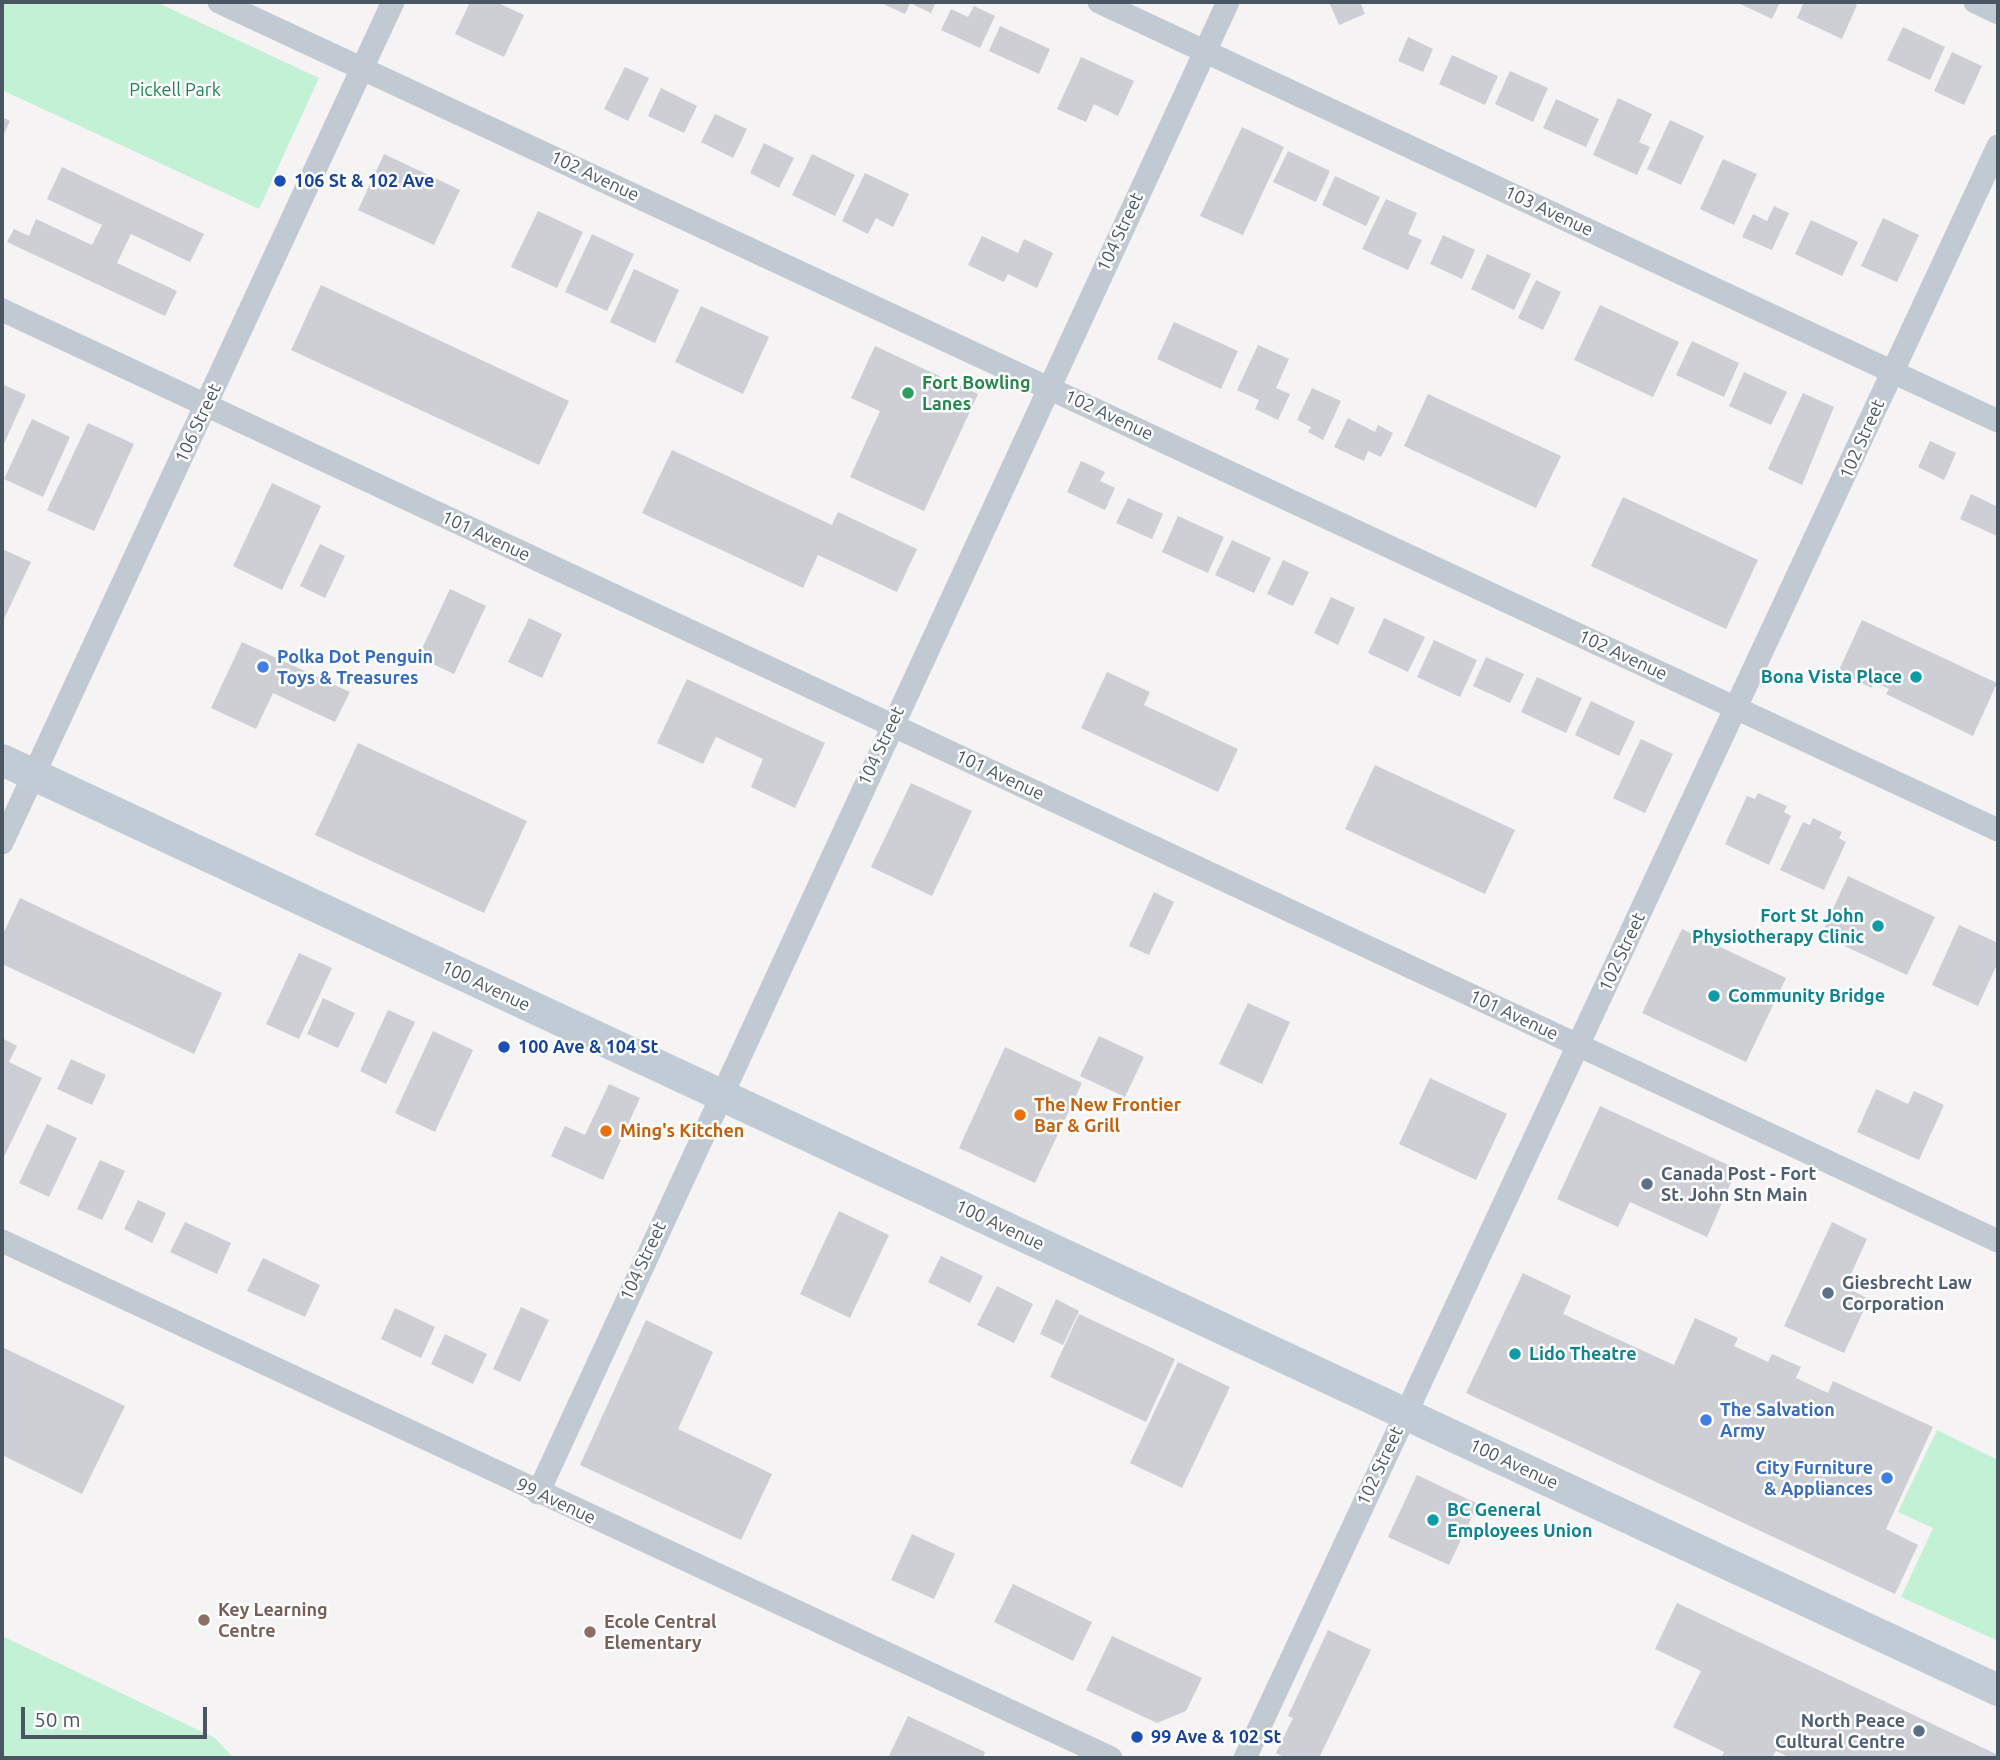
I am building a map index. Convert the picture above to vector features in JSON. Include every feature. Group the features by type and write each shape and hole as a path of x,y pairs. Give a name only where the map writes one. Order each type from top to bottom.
{"main road":[{"name":"100 Avenue","path":"2,760 1998,1690"}],"street":[{"name":"102 Avenue","path":"219,2 1998,830"},
{"name":"106 Street","path":"2,844 394,2"},
{"name":"103 Avenue","path":"1100,2 1998,421"},
{"name":"104 Street","path":"538,1493 891,724 1228,2"},
{"path":"1975,2 1998,13"},
{"name":"102 Street","path":"1245,1758 1998,146"},
{"name":"101 Avenue","path":"2,310 1998,1241"},
{"name":"99 Avenue","path":"2,1241 1111,1758"}],"green space":[{"name":"Pickell Park","path":"2,2 156,2 319,78 259,209 2,90"},
{"path":"1937,1430 1998,1460 1998,1641 1901,1597 1933,1528 1898,1512"},
{"path":"2,1636 215,1738 234,1758 2,1758"}],"building":[{"path":"470,2 496,2 524,15 504,57 455,34"},
{"path":"879,2 936,2 931,13 910,3 905,14"},
{"path":"1329,2 1360,2 1365,14 1339,25"},
{"path":"1736,2 1780,2 1772,19"},
{"path":"1804,2 1850,2 1857,5 1842,39 1797,18"},
{"path":"974,6 995,16 980,48 941,30 951,9 968,17"},
{"path":"1000,26 1050,49 1039,74 989,51"},
{"path":"1903,27 1945,47 1930,80 1887,60"},
{"path":"1408,37 1433,49 1423,72 1398,61"},
{"path":"1952,52 1982,66 1964,105 1934,91"},
{"path":"1452,55 1498,76 1485,105 1439,84"},
{"path":"1081,57 1134,81 1118,116 1094,104 1086,122 1057,109"},
{"path":"625,67 649,78 628,121 604,109"},
{"path":"1510,71 1548,88 1533,122 1495,104"},
{"path":"661,88 697,106 684,133 648,116"},
{"path":"1618,98 1652,114 1639,142 1650,147 1637,175 1593,155"},
{"path":"1556,99 1599,119 1586,147 1543,128"},
{"path":"715,114 747,129 733,158 701,142"},
{"path":"2,117 10,121 2,138"},
{"path":"1670,120 1704,136 1681,185 1647,169"},
{"path":"1242,127 1284,147 1243,235 1200,216"},
{"path":"764,143 794,158 779,188 750,173"},
{"path":"1288,151 1330,171 1316,202 1273,182"},
{"path":"384,154 460,190 434,245 358,210"},
{"path":"812,154 855,175 835,216 792,195"},
{"path":"1723,159 1757,174 1734,225 1700,209"},
{"path":"62,167 204,234 190,262 131,234 117,263 177,291 165,316 7,242 14,229 29,236 36,219 92,245 102,225 47,199"},
{"path":"865,173 909,194 893,227 876,218 868,234 842,221"},
{"path":"1335,176 1380,197 1366,226 1322,205"},
{"path":"1386,199 1417,213 1408,234 1422,240 1408,270 1362,249"},
{"path":"1774,206 1789,213 1772,250 1742,237 1753,214 1767,221"},
{"path":"538,211 583,232 557,288 511,267"},
{"path":"1883,218 1919,235 1897,282 1861,266"},
{"path":"1811,220 1858,242 1842,276 1795,254"},
{"path":"592,234 634,254 607,311 565,292"},
{"path":"1443,235 1475,250 1462,279 1430,264"},
{"path":"982,236 1018,253 1024,239 1053,253 1037,288 1008,274 1004,282 968,265"},
{"path":"1487,254 1531,274 1514,310 1471,289"},
{"path":"634,269 679,290 655,343 610,322"},
{"path":"1536,280 1561,292 1543,330 1518,318"},
{"path":"321,285 569,401 539,465 291,350"},
{"path":"1600,305 1679,342 1653,397 1574,360"},
{"path":"701,306 769,337 743,394 675,362"},
{"path":"1174,322 1238,351 1221,389 1157,359"},
{"path":"1692,341 1739,363 1724,397 1676,375"},
{"path":"1258,345 1289,359 1276,388 1290,394 1278,420 1255,409 1259,400 1237,390"},
{"path":"875,346 978,394 924,511 850,477 880,411 851,398"},
{"path":"1744,372 1787,392 1771,425 1729,406"},
{"path":"2,384 26,395 2,448"},
{"path":"1312,388 1341,401 1323,440 1308,432 1311,427 1297,420"},
{"path":"1803,393 1834,407 1802,485 1768,469"},
{"path":"1428,394 1561,456 1536,508 1404,446"},
{"path":"1348,418 1375,432 1378,425 1393,433 1381,457 1368,451 1364,461 1334,447"},
{"path":"32,419 70,437 43,497 4,479"},
{"path":"88,423 134,444 94,531 47,510"},
{"path":"1930,441 1956,453 1944,480 1918,467"},
{"path":"672,450 832,525 838,512 917,549 897,592 818,555 803,588 642,513"},
{"path":"1081,461 1105,472 1100,481 1115,488 1105,510 1067,492"},
{"path":"272,483 321,506 282,590 233,566"},
{"path":"1971,494 1998,507 1997,536 1960,519"},
{"path":"1623,497 1758,560 1726,629 1591,566"},
{"path":"1128,498 1163,514 1152,539 1116,523"},
{"path":"1178,516 1224,537 1208,573 1162,552"},
{"path":"1232,540 1271,558 1254,593 1215,575"},
{"path":"320,544 345,556 325,598 300,586"},
{"path":"2,549 31,562 2,623"},
{"path":"1283,560 1309,572 1293,606 1267,594"},
{"path":"450,589 486,606 454,674 418,657"},
{"path":"1331,597 1355,608 1338,645 1314,633"},
{"path":"529,618 562,634 542,678 508,662"},
{"path":"1384,618 1425,637 1408,672 1368,653"},
{"name":"Bona Vista Place","path":"1862,620 1997,683 1973,736 1886,694 1889,689 1874,682 1872,688 1838,672"},
{"path":"1434,640 1477,660 1460,697 1417,677"},
{"name":"Polka Dot Penguin Toys & Treasures","path":"242,642 350,692 335,722 273,693 256,729 211,708"},
{"path":"1486,657 1524,674 1510,703 1473,686"},
{"path":"1107,672 1150,692 1144,705 1238,749 1218,792 1081,728"},
{"path":"1537,677 1582,698 1566,733 1521,712"},
{"path":"687,679 825,743 795,808 751,787 763,759 716,737 703,764 657,743"},
{"path":"1591,701 1635,722 1619,756 1575,735"},
{"path":"1641,739 1673,754 1645,813 1613,798"},
{"path":"358,743 527,821 484,913 315,835"},
{"path":"1375,765 1515,830 1485,894 1345,829"},
{"path":"911,783 972,811 932,896 871,867"},
{"path":"1758,793 1787,806 1784,812 1791,816 1769,865 1725,844 1747,796 1755,799"},
{"path":"1813,818 1842,832 1839,838 1846,842 1824,890 1780,870 1803,822 1810,825"},
{"name":"Fort St John Physiotherapy Clinic","path":"1848,876 1935,917 1907,975 1821,935"},
{"path":"1154,892 1174,902 1149,955 1129,946"},
{"path":"20,898 222,993 194,1054 2,964 2,936"},
{"path":"1959,925 1998,943 1998,962 1978,1006 1932,985"},
{"name":"Community Bridge","path":"1682,929 1786,978 1746,1062 1642,1013"},
{"path":"299,953 332,968 299,1039 266,1024"},
{"path":"323,998 355,1013 338,1048 307,1034"},
{"path":"1248,1003 1290,1022 1262,1084 1219,1064"},
{"path":"388,1010 415,1022 386,1084 360,1071"},
{"path":"433,1031 473,1050 435,1132 395,1113"},
{"path":"1099,1036 1144,1057 1125,1097 1080,1076"},
{"path":"2,1038 17,1046 9,1062 42,1078 2,1161"},
{"name":"The New Frontier Bar & Grill","path":"1005,1047 1082,1083 1035,1183 959,1148"},
{"path":"71,1059 106,1075 92,1105 57,1089"},
{"path":"1430,1078 1507,1114 1476,1180 1399,1144"},
{"name":"Ming's Kitchen","path":"609,1084 640,1098 603,1180 551,1156 565,1126 585,1135"},
{"path":"1876,1089 1908,1104 1914,1091 1944,1105 1919,1160 1857,1132"},
{"name":"Canada Post - Fort St. John Stn Main","path":"1600,1106 1737,1169 1707,1237 1630,1202 1618,1227 1557,1199"},
{"path":"47,1124 77,1138 49,1197 19,1183"},
{"path":"100,1160 125,1171 102,1220 77,1209"},
{"path":"138,1200 166,1213 152,1243 124,1229"},
{"path":"839,1211 889,1235 850,1318 800,1294"},
{"path":"185,1222 231,1243 217,1274 170,1252"},
{"name":"Giesbrecht Law Corporation","path":"1832,1222 1867,1239 1845,1287 1869,1299 1844,1353 1784,1326"},
{"path":"941,1256 983,1276 970,1303 928,1282"},
{"path":"263,1258 320,1285 305,1317 247,1291"},
{"path":"1523,1273 1571,1296 1563,1314 1674,1365 1695,1318 1738,1338 1734,1346 1768,1362 1772,1354 1801,1367 1796,1378 1828,1393 1833,1381 1933,1427 1886,1529 1918,1545 1895,1594 1466,1393"},
{"path":"997,1286 1033,1304 1014,1343 977,1325"},
{"path":"1056,1299 1079,1311 1063,1345 1040,1334"},
{"path":"521,1307 549,1320 520,1382 493,1369"},
{"path":"395,1308 435,1327 421,1358 381,1339"},
{"path":"1079,1314 1175,1359 1146,1422 1050,1377"},
{"path":"646,1320 713,1352 678,1429 772,1474 741,1540 580,1465"},
{"path":"445,1334 487,1354 473,1384 431,1364"},
{"path":"2,1347 125,1406 82,1494 2,1455"},
{"path":"1178,1362 1230,1387 1182,1488 1130,1463"},
{"name":"BC General Employees Union","path":"1417,1475 1478,1504 1449,1565 1388,1537"},
{"path":"912,1534 955,1554 934,1599 891,1580"},
{"path":"1013,1584 1092,1622 1073,1661 994,1622"},
{"path":"1677,1603 1998,1755 1998,1758 1791,1758 1776,1751 1772,1758 1721,1758 1724,1752 1673,1727 1701,1671 1655,1649"},
{"path":"1328,1630 1371,1650 1319,1758 1286,1758 1276,1753 1293,1718 1288,1716"},
{"path":"1112,1636 1202,1678 1186,1711 1157,1723 1086,1690"},
{"path":"908,1716 985,1752 983,1758 888,1758"}],"place":[{"name":"106 St & 102 Ave","path":"280,181"},
{"name":"Fort Bowling Lanes","path":"908,393"},
{"name":"Polka Dot Penguin Toys & Treasures","path":"263,667"},
{"name":"Bona Vista Place","path":"1916,677"},
{"name":"Fort St John Physiotherapy Clinic","path":"1878,926"},
{"name":"Community Bridge","path":"1714,996"},
{"name":"100 Ave & 104 St","path":"504,1047"},
{"name":"The New Frontier Bar & Grill","path":"1020,1115"},
{"name":"Ming's Kitchen","path":"606,1131"},
{"name":"Canada Post - Fort St. John Stn Main","path":"1647,1184"},
{"name":"Giesbrecht Law Corporation","path":"1828,1293"},
{"name":"Lido Theatre","path":"1515,1354"},
{"name":"The Salvation Army","path":"1706,1420"},
{"name":"City Furniture & Appliances","path":"1887,1478"},
{"name":"BC General Employees Union","path":"1433,1520"},
{"name":"Key Learning Centre","path":"204,1620"},
{"name":"Ecole Central Elementary","path":"590,1632"},
{"name":"North Peace Cultural Centre","path":"1919,1731"},
{"name":"99 Ave & 102 St","path":"1137,1737"}]}
